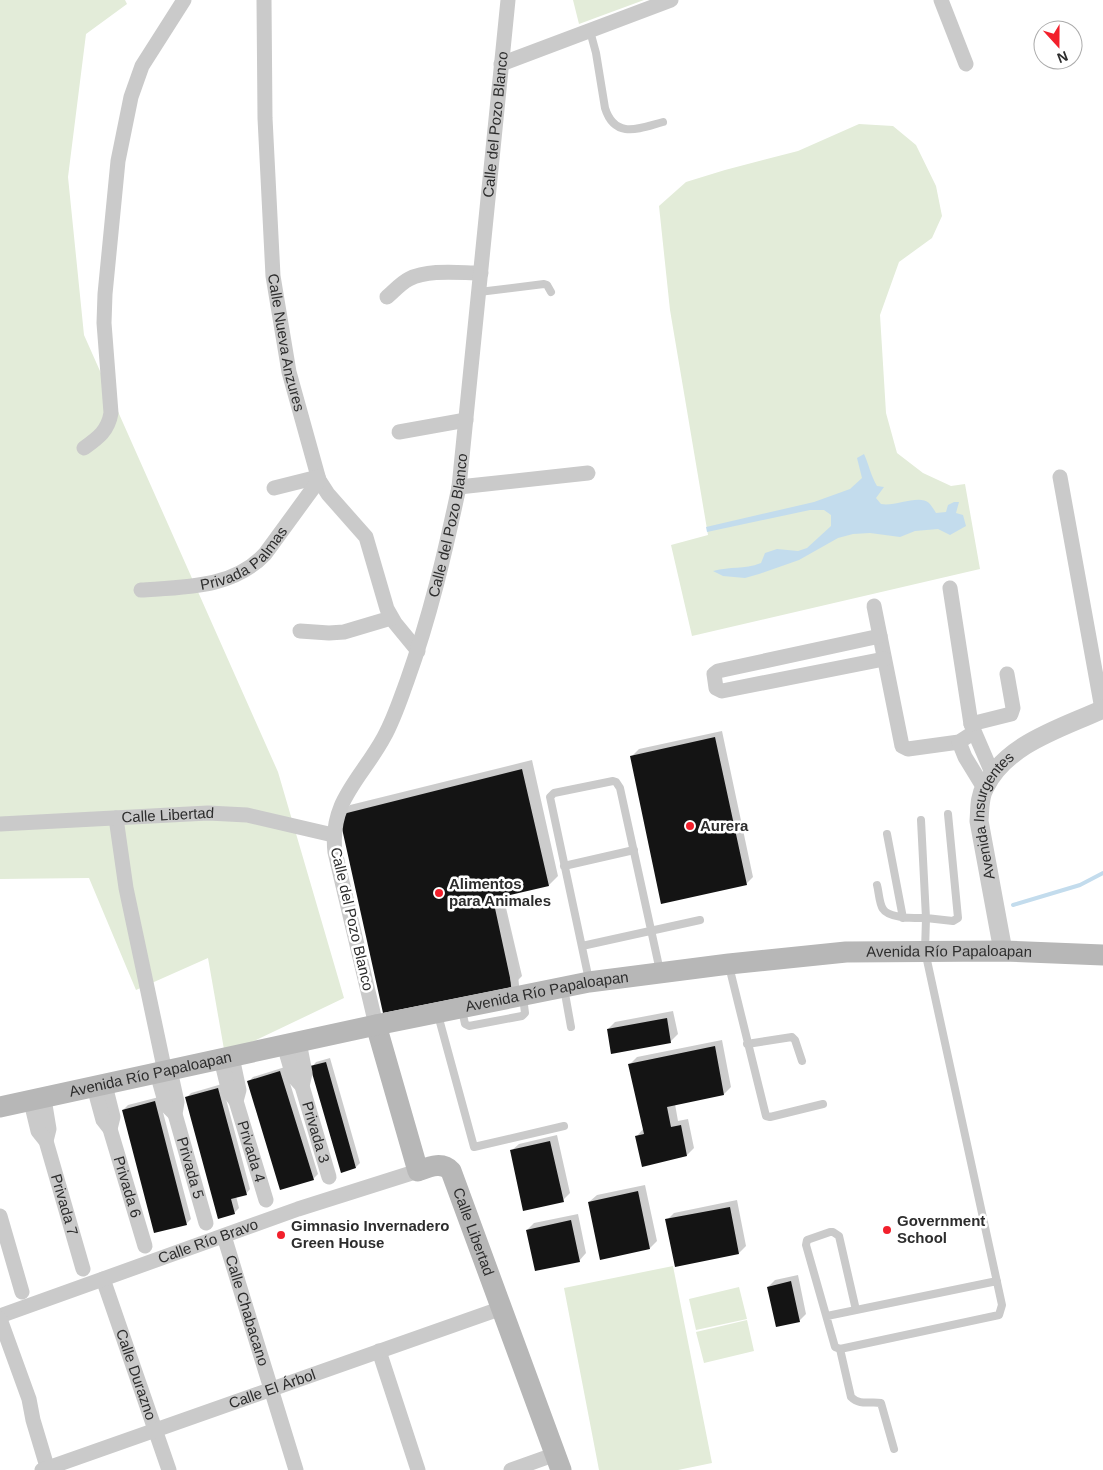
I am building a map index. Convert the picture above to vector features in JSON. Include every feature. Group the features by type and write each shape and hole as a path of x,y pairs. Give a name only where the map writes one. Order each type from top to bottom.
{"main road":[{"name":"Avenida Río Papaloapan","path":"0,1107 437,1012 589,982 728,964 846,952 1003,951 1103,955"},
{"path":"376,1025 418,1170"},
{"name":"Calle Libertad","path":"418,1170 437,1165 448,1168 451,1171 558,1462"}],"street":[{"path":"84,448 100,437 105,431 111,413 104,323 105,294 117,170 131,97 145,60 184,0"},
{"name":"Calle Nueva Anzures","path":"264,0 265,118 273,276 289,372 319,479 328,494 366,537 383,598 391,618 418,651"},
{"name":"Calle del Pozo Blanco","path":"376,1025 335,852 333,835 343,799 374,754 392,722 430,613 445,554 459,487 508,0"},
{"path":"501,64 671,0"},
{"path":"941,0 966,64"},
{"path":"387,297 408,279 419,276 481,273"},
{"path":"398,432 466,420"},
{"path":"459,487 588,473"},
{"path":"1060,477 1102,709"},
{"path":"274,488 319,479"},
{"name":"Privada Palmas","path":"141,590 200,586 217,582 246,570 257,563 265,554 319,479"},
{"path":"950,588 972,728 981,746 988,781"},
{"path":"874,606 902,746 908,749 959,742 972,728 1010,714 1013,708 1007,674"},
{"path":"300,631 344,632 391,618"},
{"path":"880,636 718,671 714,674 714,677 716,688 722,691 884,659"},
{"name":"Avenida Insurgentes","path":"1003,951 979,821 980,802 988,781 1008,759 1029,743 1102,709"},
{"path":"959,742 966,757 988,781"},
{"path":"981,746 1008,759"},
{"name":"Calle Libertad","path":"0,824 208,812 247,815 333,835"},
{"name":"Privada 5","path":"116,818 126,888 164,1072 177,1102 175,1114 206,1223"},
{"name":"Privada 3","path":"292,1044 305,1073 302,1086 329,1177"},
{"name":"Privada 4","path":"226,1058 238,1090 236,1101 266,1200"},
{"name":"Privada 6","path":"100,1086 113,1117 110,1129 145,1246"},
{"name":"Privada 7","path":"37,1100 49,1129 46,1141 83,1269"},
{"name":"Calle Río Bravo","path":"0,1318 298,1209 418,1170"},
{"path":"0,1216 22,1292"},
{"name":"Calle Chabacano","path":"224,1236 296,1470"},
{"name":"Calle Durazno","path":"103,1279 169,1470"},
{"name":"Calle El Árbol","path":"45,1469 502,1308"},
{"path":"0,1318 29,1399 45,1469"},
{"path":"379,1351 418,1470"},
{"path":"510,1470 558,1462"}],"lane":[{"path":"590,31 596,52 605,108 610,120 622,129 632,130 663,122"},
{"path":"479,292 544,284 547,285 551,292"},
{"path":"589,982 550,797 554,793 612,781 618,784 660,973"},
{"path":"877,885 883,909 888,914 903,918 953,921 958,918 948,814"},
{"path":"856,1310 839,1236 834,1232 830,1232 810,1238 806,1242 835,1347 840,1349 999,1315 1002,1305 925,951 926,918 921,820"},
{"path":"887,834 903,918"},
{"path":"564,866 634,850"},
{"path":"498,900 512,954 519,996"},
{"path":"582,946 700,920"},
{"path":"728,964 766,1116 770,1117 824,1104"},
{"path":"563,986 571,1027"},
{"path":"437,1012 474,1148 564,1126"},
{"path":"747,1044 792,1037 795,1040 802,1062"},
{"path":"827,1316 997,1281"},
{"path":"840,1349 851,1396 855,1401 862,1403 881,1403 894,1449"}],"green space":[{"path":"0,0 125,0 127,4 86,34 68,177 84,335 278,772 344,998 225,1055 208,958 136,990 89,878 0,879"},
{"path":"573,0 644,0 579,24"},
{"path":"859,124 893,126 916,145 936,186 942,216 932,238 899,262 880,315 886,413 897,453 923,473 951,486 965,484 980,569 692,636 671,545 708,535 670,310 659,206 686,182 798,151"},
{"path":"673,1266 712,1463 678,1470 599,1470 564,1288"},
{"path":"739,1287 747,1319 696,1330 689,1299"},
{"path":"747,1320 754,1351 704,1363 696,1332"}],"water":[{"path":"864,454 877,486 884,487 876,498 881,504 919,500 929,503 936,513 946,512 948,505 959,502 956,513 963,515 966,526 950,535 938,529 915,531 900,537 870,533 853,534 838,538 799,560 745,578 723,576 713,571 761,563 765,553 777,549 798,551 807,548 831,526 831,515 824,510 810,510 707,532 706,527 814,502 850,489 862,478 857,458"}],"building":[{"name":"Aurera","path":"715,737 747,885 661,904 630,756"},
{"name":"Alimentos para Animales","path":"522,769 549,886 493,899 512,987 383,1013 339,815"},
{"path":"667,1018 671,1043 611,1054 607,1029"},
{"path":"715,1046 724,1095 667,1107 671,1127 681,1125 687,1156 642,1167 635,1136 644,1134 628,1064"},
{"path":"326,1062 356,1168 341,1173 310,1066"},
{"path":"280,1071 314,1180 280,1190 247,1081"},
{"path":"218,1088 247,1195 231,1199 235,1214 218,1219 185,1097"},
{"path":"155,1101 187,1225 154,1233 122,1110"},
{"path":"550,1141 564,1202 523,1211 510,1150"},
{"path":"638,1191 650,1249 600,1260 588,1202"},
{"path":"730,1207 739,1254 675,1267 665,1219"},
{"path":"571,1220 580,1262 535,1271 526,1230"},
{"path":"791,1281 800,1322 776,1327 767,1287"}],"waterway":[{"path":"1013,905 1080,885 1103,873"}],"place":[{"name":"Aurera","path":"690,826"},
{"name":"Alimentos para Animales","path":"439,893"},
{"name":"Government School","path":"887,1230"},
{"name":"Gimnasio Invernadero Green House","path":"281,1235"}]}
